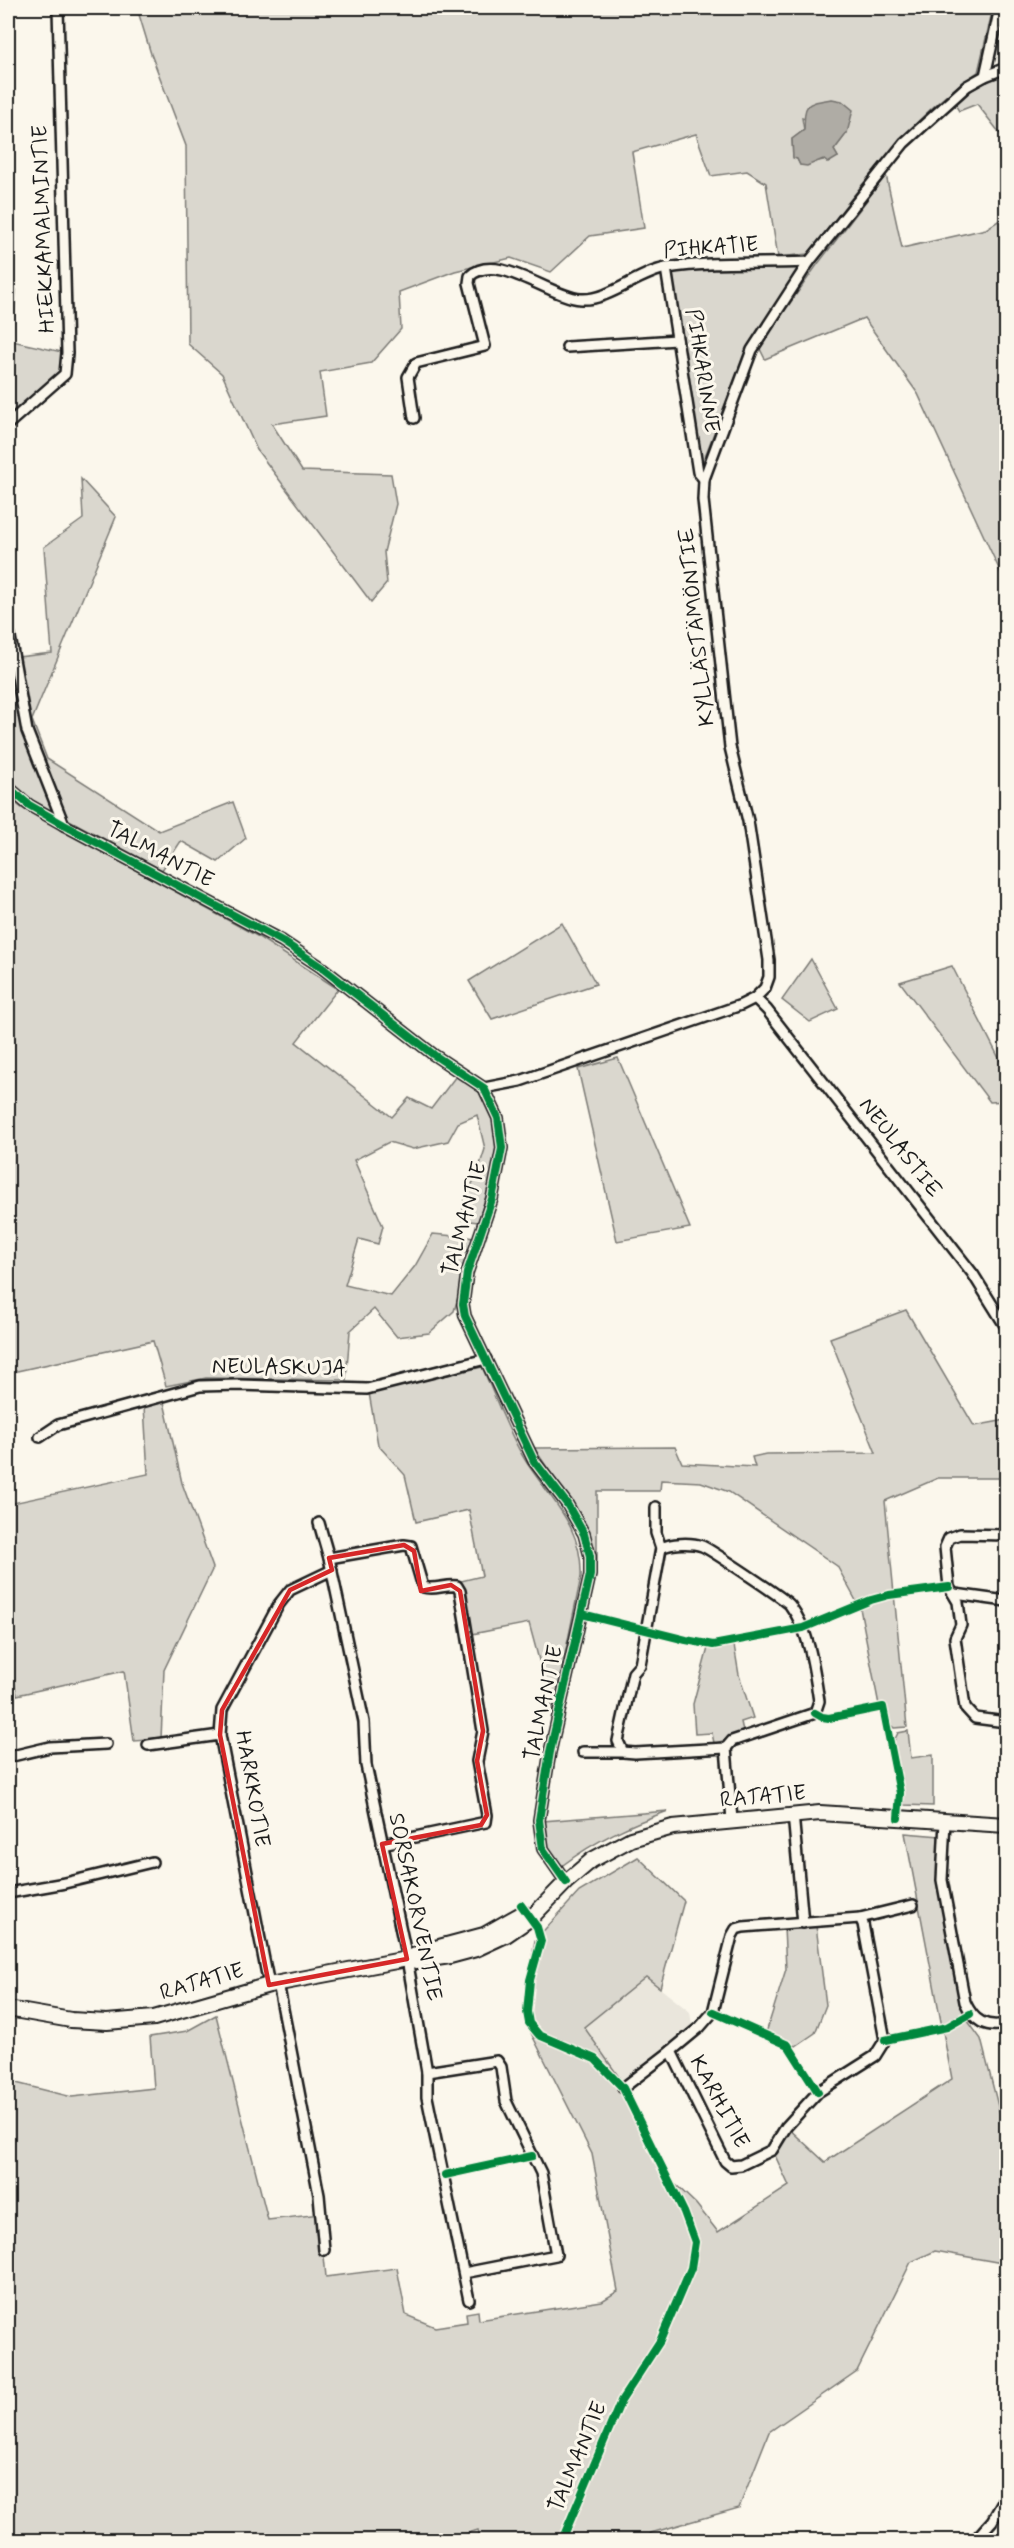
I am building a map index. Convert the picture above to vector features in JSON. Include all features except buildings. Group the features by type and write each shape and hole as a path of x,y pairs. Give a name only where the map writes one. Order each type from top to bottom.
{"street":[{"name":"HIEKKAMALMINTIE","path":"8,424 64,374 67,353 58,8"},
{"path":"985,76 1000,8"},
{"name":"KYLLÄSTÄMÖNTIE","path":"755,998 765,988 769,977 769,960 748,821 730,747 703,500 704,479 752,350 809,262 904,143 967,86 1006,68"},
{"name":"PIHKATIE","path":"414,418 408,377 417,363 485,346 469,282 470,276 483,267 502,270 568,297 588,299 651,272 666,268 809,262"},
{"name":"PIHKARINNE","path":"666,268 698,472 704,479"},
{"path":"567,347 677,340"},
{"path":"8,626 27,731 64,825"},
{"name":"TALMANTIE","path":"8,787 30,805 64,825 282,941 321,967 434,1055 484,1088 498,1118 502,1148 492,1199 467,1273 463,1304 465,1316 534,1461 567,1504 584,1534 590,1556 590,1575 550,1752 539,1820 543,1849 566,1882"},
{"path":"484,1088 520,1081 755,998"},
{"name":"NEULASTIE","path":"755,998 767,1010 973,1274 1006,1327"},
{"name":"NEULASKUJA","path":"40,1437 58,1425 200,1386 367,1389 486,1359"},
{"path":"623,1752 618,1741 633,1673 640,1665 646,1639 661,1548 656,1533 656,1507"},
{"name":"SORSAKORVENTIE","path":"319,1523 332,1570 364,1722 366,1765 407,1959 427,2072 427,2097 439,2164 445,2175 469,2300"},
{"path":"1006,1535 960,1534 950,1538 945,1547 949,1587 958,1602 960,1625 955,1638 965,1707 975,1718 1006,1722"},
{"path":"661,1548 669,1544 701,1546 789,1603 803,1628 811,1654 819,1709 815,1713 732,1741 726,1748 732,1820"},
{"path":"329,1558 404,1545 411,1546 423,1587 429,1589 457,1586 466,1629 483,1731 477,1761 487,1815 486,1822 382,1844"},
{"name":"HARKKOTIE","path":"324,2250 320,2195 220,1735 222,1710 279,1604 290,1590 332,1570"},
{"path":"955,1594 1006,1601"},
{"path":"148,1745 220,1735"},
{"path":"8,1757 50,1747 106,1744"},
{"path":"583,1752 635,1753 726,1748"},
{"name":"RATATIE","path":"8,2009 71,2020 130,2021 154,2018 274,1984 407,1959 416,1961 450,1956 506,1935 531,1918 566,1882 592,1860 631,1839 673,1827 820,1813 1006,1825"},
{"path":"793,1814 803,1923 860,1918 913,1905"},
{"path":"945,1821 942,1881 965,2002 970,2014 981,2024 995,2026 1006,2024"},
{"path":"8,1893 152,1862"},
{"name":"KARHITIE","path":"803,1923 736,1929 732,1936 713,2012 671,2051 725,2161 731,2166 741,2165 772,2150 786,2127 818,2092 875,2056 885,2040 860,1918"},
{"path":"623,2088 671,2051"},
{"path":"427,2072 497,2061 501,2067 506,2101 541,2174 556,2255 464,2273"},
{"path":"975,2541 992,2521 1006,2497"}],"highlighted area":[{"path":"404,1545 414,1551 421,1591 451,1585 460,1591 483,1731 477,1761 487,1815 481,1825 382,1844 407,1959 269,1985 220,1735 222,1710 290,1590 332,1570 329,1558"}],"shaded area":[{"path":"137,8 993,8 978,72 953,90 907,133 866,180 808,254 778,257 766,183 747,171 711,176 696,134 632,152 644,228 590,236 551,272 511,258 455,271 399,292 401,329 371,363 320,372 326,416 272,424 302,471 391,474 396,504 384,552 387,583 371,602 257,450 222,374 188,344 186,146 151,54","holes":["802,118 847,133 834,150 838,157 800,165 793,157 792,139 804,130"]},
{"path":"1006,74 1006,141 977,104 959,111 954,103 966,93"},
{"path":"832,99 842,101 853,110 847,133 834,150 838,157 828,163 823,159 807,166 800,165 797,159 793,158 792,139 804,130 806,109 816,102"},
{"path":"886,175 902,248 986,229 1006,216 1006,584 918,394 864,318 765,359 759,347 817,265"},
{"path":"802,266 748,345 702,464 669,270"},
{"path":"8,288 16,290 12,341 62,352 59,374 8,420"},
{"path":"81,479 116,517 32,720 47,759 159,831 233,802 246,838 218,862 181,841 162,870 32,800 8,780 8,707 25,704 18,657 52,653 44,547 83,519"},
{"path":"8,797 22,808 257,936 338,989 296,1042 392,1117 409,1098 431,1109 456,1076 479,1092 493,1118 498,1134 492,1176 478,1222 462,1220 464,1200 477,1174 485,1149 477,1115 458,1123 448,1141 413,1149 389,1142 354,1160 383,1226 378,1244 359,1239 345,1285 391,1296 415,1266 433,1234 476,1238 454,1311 429,1333 397,1337 374,1309 350,1331 346,1380 206,1378 166,1386 153,1341 8,1373"},
{"path":"562,923 596,984 492,1019 469,981"},
{"path":"811,959 838,1009 810,1022 782,1000"},
{"path":"952,966 1006,1072 1006,1101 990,1102 900,982"},
{"path":"618,1058 690,1228 617,1241 578,1069"},
{"path":"906,1310 974,1426 1006,1420 1006,1478 938,1478 885,1501 907,1727 894,1728 891,1725 887,1705 879,1705 860,1608 837,1566 729,1492 701,1482 661,1480 660,1491 597,1491 597,1562 586,1525 534,1448 675,1447 682,1463 755,1467 752,1457 766,1454 876,1453 830,1338"},
{"path":"482,1367 521,1453 556,1503 577,1543 581,1577 553,1712 529,1623 472,1634 461,1581 482,1576 469,1510 416,1522 405,1475 378,1445 369,1393"},
{"path":"164,1402 182,1483 213,1568 164,1670 161,1739 134,1741 124,1671 17,1695 8,1656 8,1504 148,1474 144,1406"},
{"path":"734,1645 739,1675 753,1718 741,1722 743,1731 714,1743 712,1733 695,1734 693,1704 708,1648"},
{"path":"908,1731 911,1758 933,1755 933,1806 904,1805 894,1741 898,1733"},
{"path":"668,1811 613,1834 563,1865 560,1865 547,1844 543,1821"},
{"path":"905,1833 940,1836 937,1878 961,2004 967,2020 981,2039 1001,2118 1006,2125 1006,2270 1002,2263 935,2251 911,2262 857,2371 769,2432 739,2508 651,2533 646,2540 481,2540 478,2530 447,2540 8,2540 8,2081 72,2097 154,2088 150,2037 187,2031 216,2015 268,2220 320,2214 326,2277 397,2268 406,2315 435,2327 467,2322 466,2313 478,2311 479,2320 602,2301 618,2291 592,2154 531,2033 523,2007 535,1940 579,1892 638,1857 684,1901 660,1988 646,1977 584,2027 628,2090 672,2181 696,2204 718,2232 789,2186 773,2151 787,2127 825,2162 952,2079"},
{"path":"816,1926 826,2005 815,2033 796,2046 766,2033 786,1969 784,1928"},
{"path":"646,1977 690,2012 692,2025 623,2082 584,2027"}],"cycle path":[{"path":"8,787 29,805 64,825 282,941 321,967 434,1055 484,1088 498,1118 502,1148 492,1199 467,1273 463,1304 465,1316 534,1461 567,1504 584,1534 590,1556 590,1575 550,1752 539,1820 543,1849 566,1882"},
{"path":"582,1614 713,1645 803,1628 889,1595 949,1587"},
{"path":"815,1713 829,1718 883,1707 900,1793 898,1818"},
{"path":"521,1905 537,1927 541,1941 530,1980 527,2012 529,2023 539,2035 595,2059 623,2088 684,2212 695,2242 691,2268 660,2341 621,2401 562,2540"},
{"path":"713,2012 788,2045 818,2092"},
{"path":"885,2040 947,2027 970,2014"},
{"path":"445,2175 532,2156"}]}
